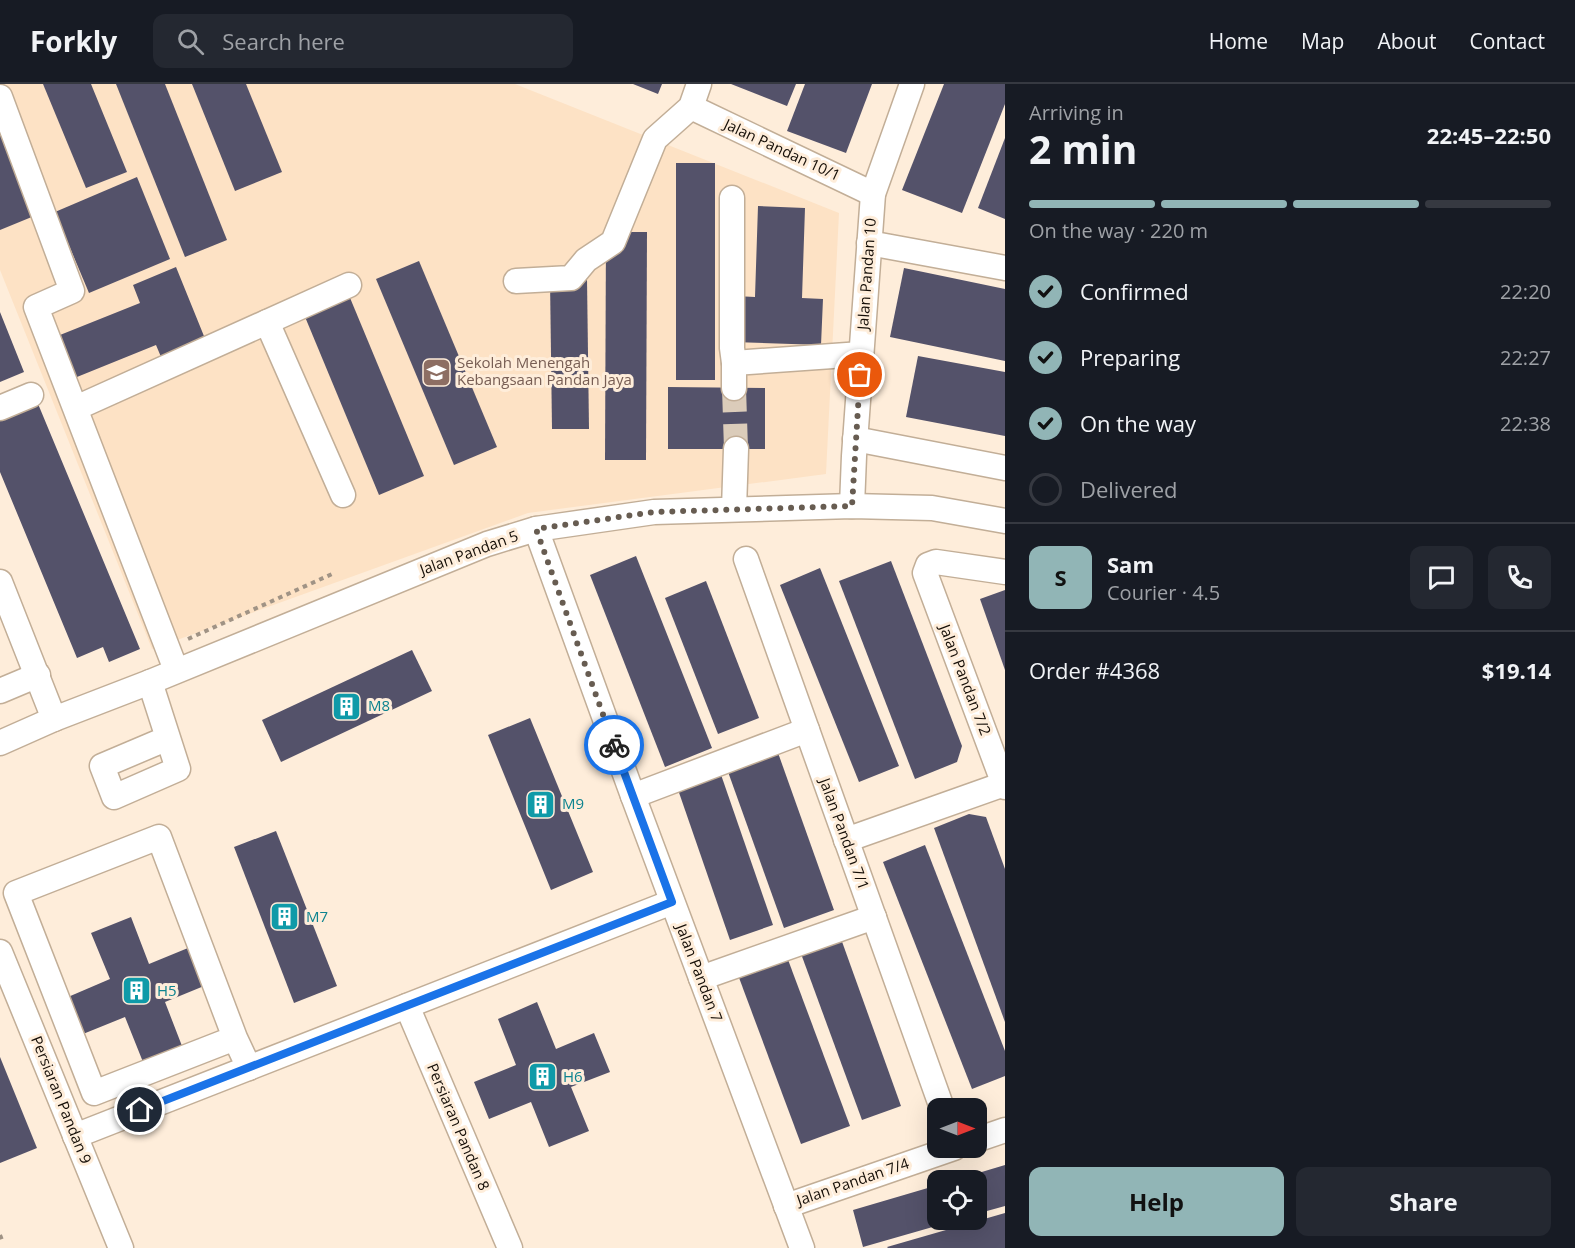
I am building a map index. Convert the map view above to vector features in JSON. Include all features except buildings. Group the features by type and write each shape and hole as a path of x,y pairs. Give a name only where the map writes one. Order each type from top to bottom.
{"street":[{"path":"516,281 571,278 586,260 613,242 655,139 691,107 699,84"},
{"name":"Jalan Pandan 10","path":"852,506 873,194 912,84"},
{"path":"0,97 72,291 36,307 172,659"},
{"name":"Jalan Pandan 10/1","path":"691,107 873,194"},
{"path":"732,198 734,388"},
{"path":"869,243 1005,268"},
{"path":"76,408 349,285"},
{"path":"267,322 343,495"},
{"path":"734,363 861,354"},
{"path":"0,408 31,395"},
{"path":"855,439 1005,468"},
{"path":"734,509 736,450"},
{"name":"Jalan Pandan 5","path":"0,743 54,719 150,682 172,659 487,544 536,529 654,512 852,506 932,508 1005,521"},
{"name":"Jalan Pandan 7","path":"536,529 672,902 802,1248"},
{"name":"Jalan Pandan 7/1","path":"746,560 938,1098"},
{"name":"Jalan Pandan 7/2","path":"1004,785 925,573 928,565 936,562 1005,572"},
{"path":"0,582 54,719"},
{"path":"0,691 38,675"},
{"path":"150,682 168,738"},
{"path":"633,795 807,730"},
{"path":"846,840 1004,785"},
{"path":"235,1038 94,1094 16,893 159,837 235,1038 249,1068"},
{"path":"75,1136 672,902"},
{"path":"701,978 874,917"},
{"name":"Persiaran Pandan 9","path":"0,952 75,1136 116,1247"},
{"name":"Persiaran Pandan 8","path":"407,1006 510,1248"},
{"path":"987,1136 1005,1130"},
{"name":"Jalan Pandan 7/4","path":"786,1206 927,1157"}],"path":[{"path":"172,659 332,574"}],"shaded area":[{"name":"Sekolah Menengah Kebangsaan Pandan Jaya","path":"0,84 515,84 839,213 826,474 528,513 152,649 0,270"}],"tunnel":[{"path":"734,388 736,449"}],"way so far":[{"path":"614,745 536,529 654,512 852,506 860,375"}],"place":[{"name":"Sekolah Menengah Kebangsaan Pandan Jaya","path":"436,372"},
{"name":"M8","path":"347,706"},
{"name":"M9","path":"541,804"},
{"name":"M7","path":"285,917"},
{"name":"H5","path":"136,991"},
{"name":"H6","path":"542,1077"}],"route":[{"path":"140,1110 672,902 614,745"}]}
